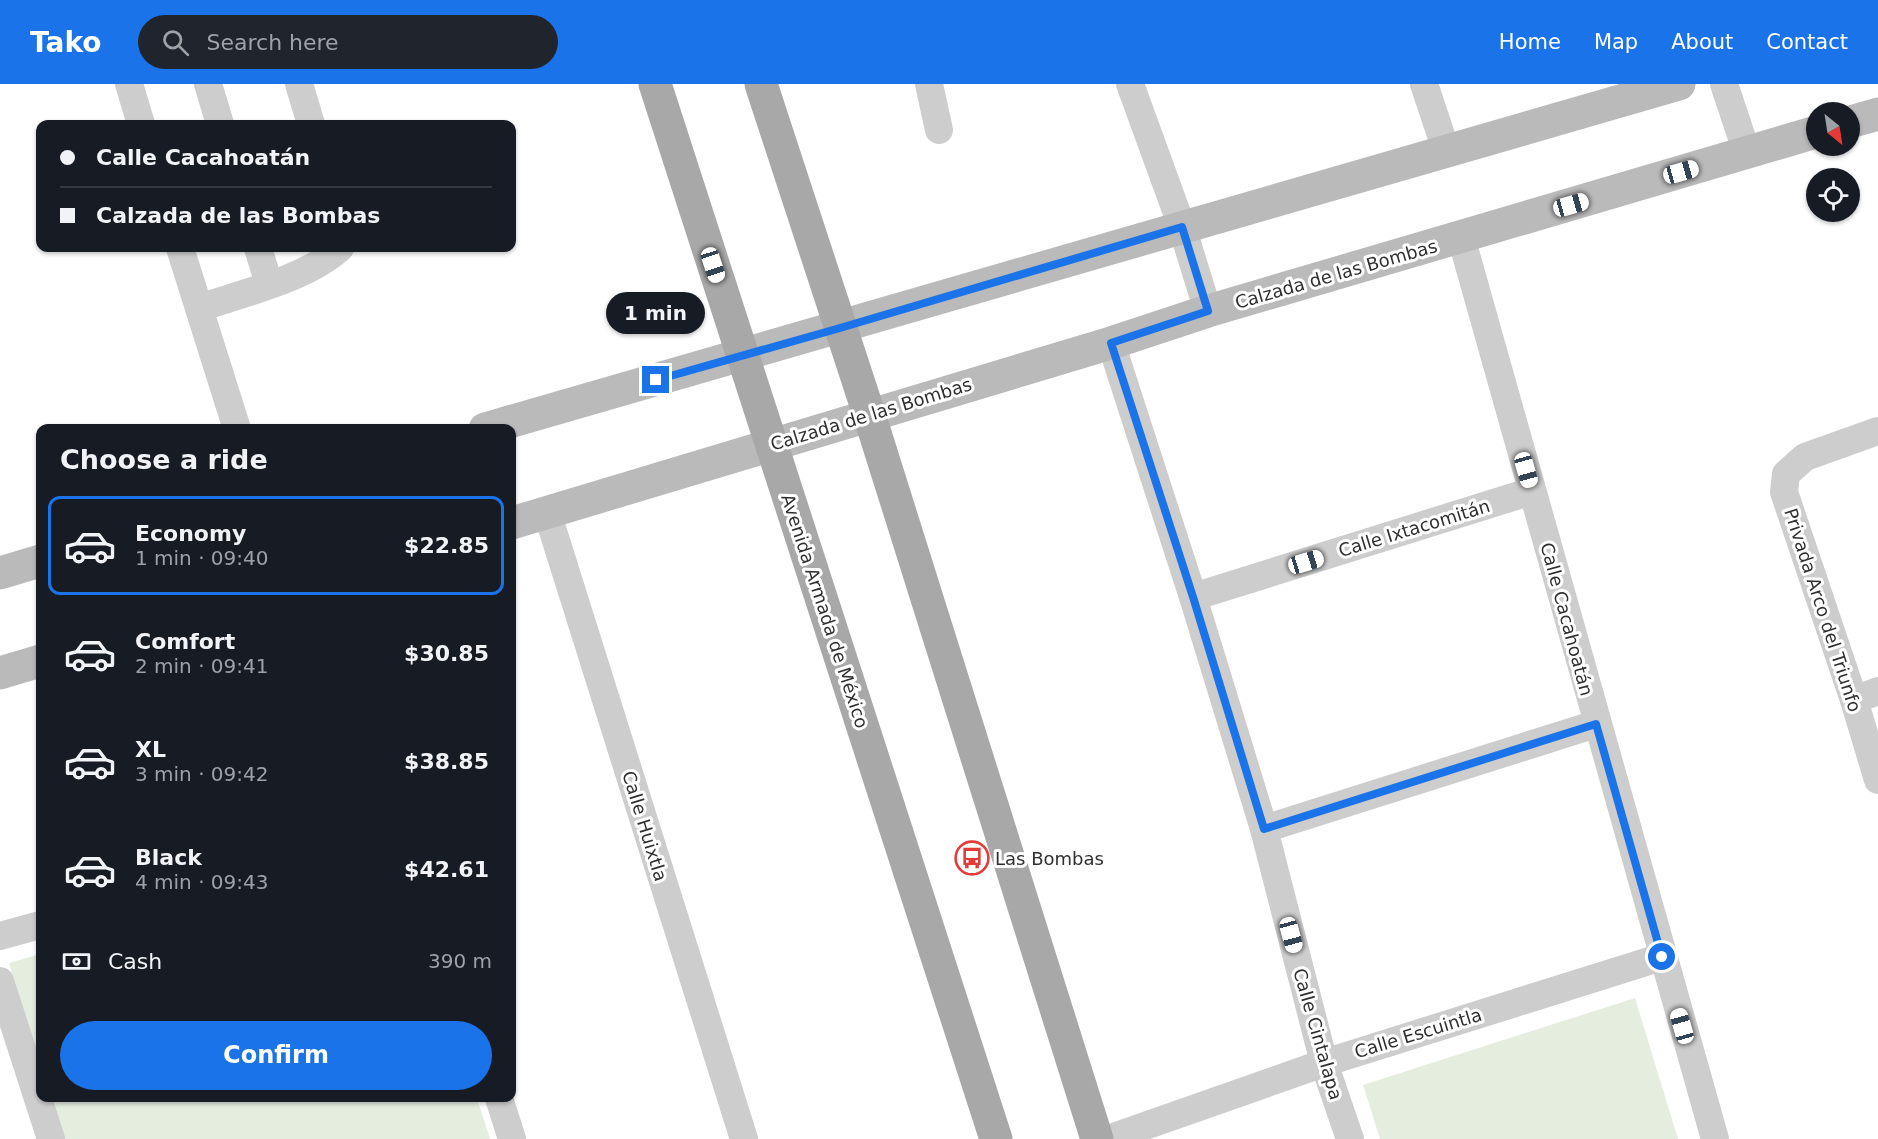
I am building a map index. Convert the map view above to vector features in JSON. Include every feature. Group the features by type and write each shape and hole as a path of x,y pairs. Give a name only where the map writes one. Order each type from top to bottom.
{"main road":[{"name":"Avenida Armada de México","path":"655,84 996,1139"},
{"path":"761,84 869,414 1097,1139"},
{"path":"502,424 840,328 1182,227 1447,153 1679,84"},
{"path":"1860,119 1878,114"},
{"name":"Calzada de las Bombas","path":"516,522 1111,343 1208,311 1806,135"},
{"path":"0,573 36,562"},
{"path":"0,673 36,662"}],"street":[{"path":"129,84 140,120"},
{"path":"208,84 219,120"},
{"path":"299,84 310,120"},
{"path":"929,84 939,130"},
{"path":"1130,84 1182,227 1208,311"},
{"path":"1424,84 1447,153"},
{"path":"1724,84 1747,153"},
{"name":"Calle Cacahoatán","path":"1461,237 1714,1139"},
{"path":"181,252 235,424"},
{"path":"259,252 269,284"},
{"path":"199,308 324,262 335,252"},
{"name":"Calle Cintalapa","path":"1111,343 1193,597 1264,829 1324,1063 1350,1139"},
{"name":"Privada Arco del Triunfo","path":"1878,431 1805,457 1786,474 1784,492 1866,696 1878,780"},
{"name":"Calle Ixtacomitán","path":"1193,597 1532,491"},
{"name":"Calle Huixtla","path":"547,512 744,1139"},
{"path":"1264,829 1596,724"},
{"path":"0,936 36,926"},
{"name":"Calle Escuintla","path":"1108,1139 1324,1063 1662,957"},
{"path":"0,981 36,1093"},
{"path":"39,1102 51,1139"},
{"path":"500,1102 512,1139"}],"shaded area":[{"path":"36,955 36,1052 9,963"},
{"path":"1635,998 1678,1139 1380,1139 1363,1085"},
{"path":"51,1102 478,1102 490,1139 63,1139"}],"place":[{"name":"Las Bombas","path":"972,858"}],"route":[{"path":"656,380 1182,227 1208,311 1111,343 1193,597 1264,829 1596,724 1662,957"}]}
